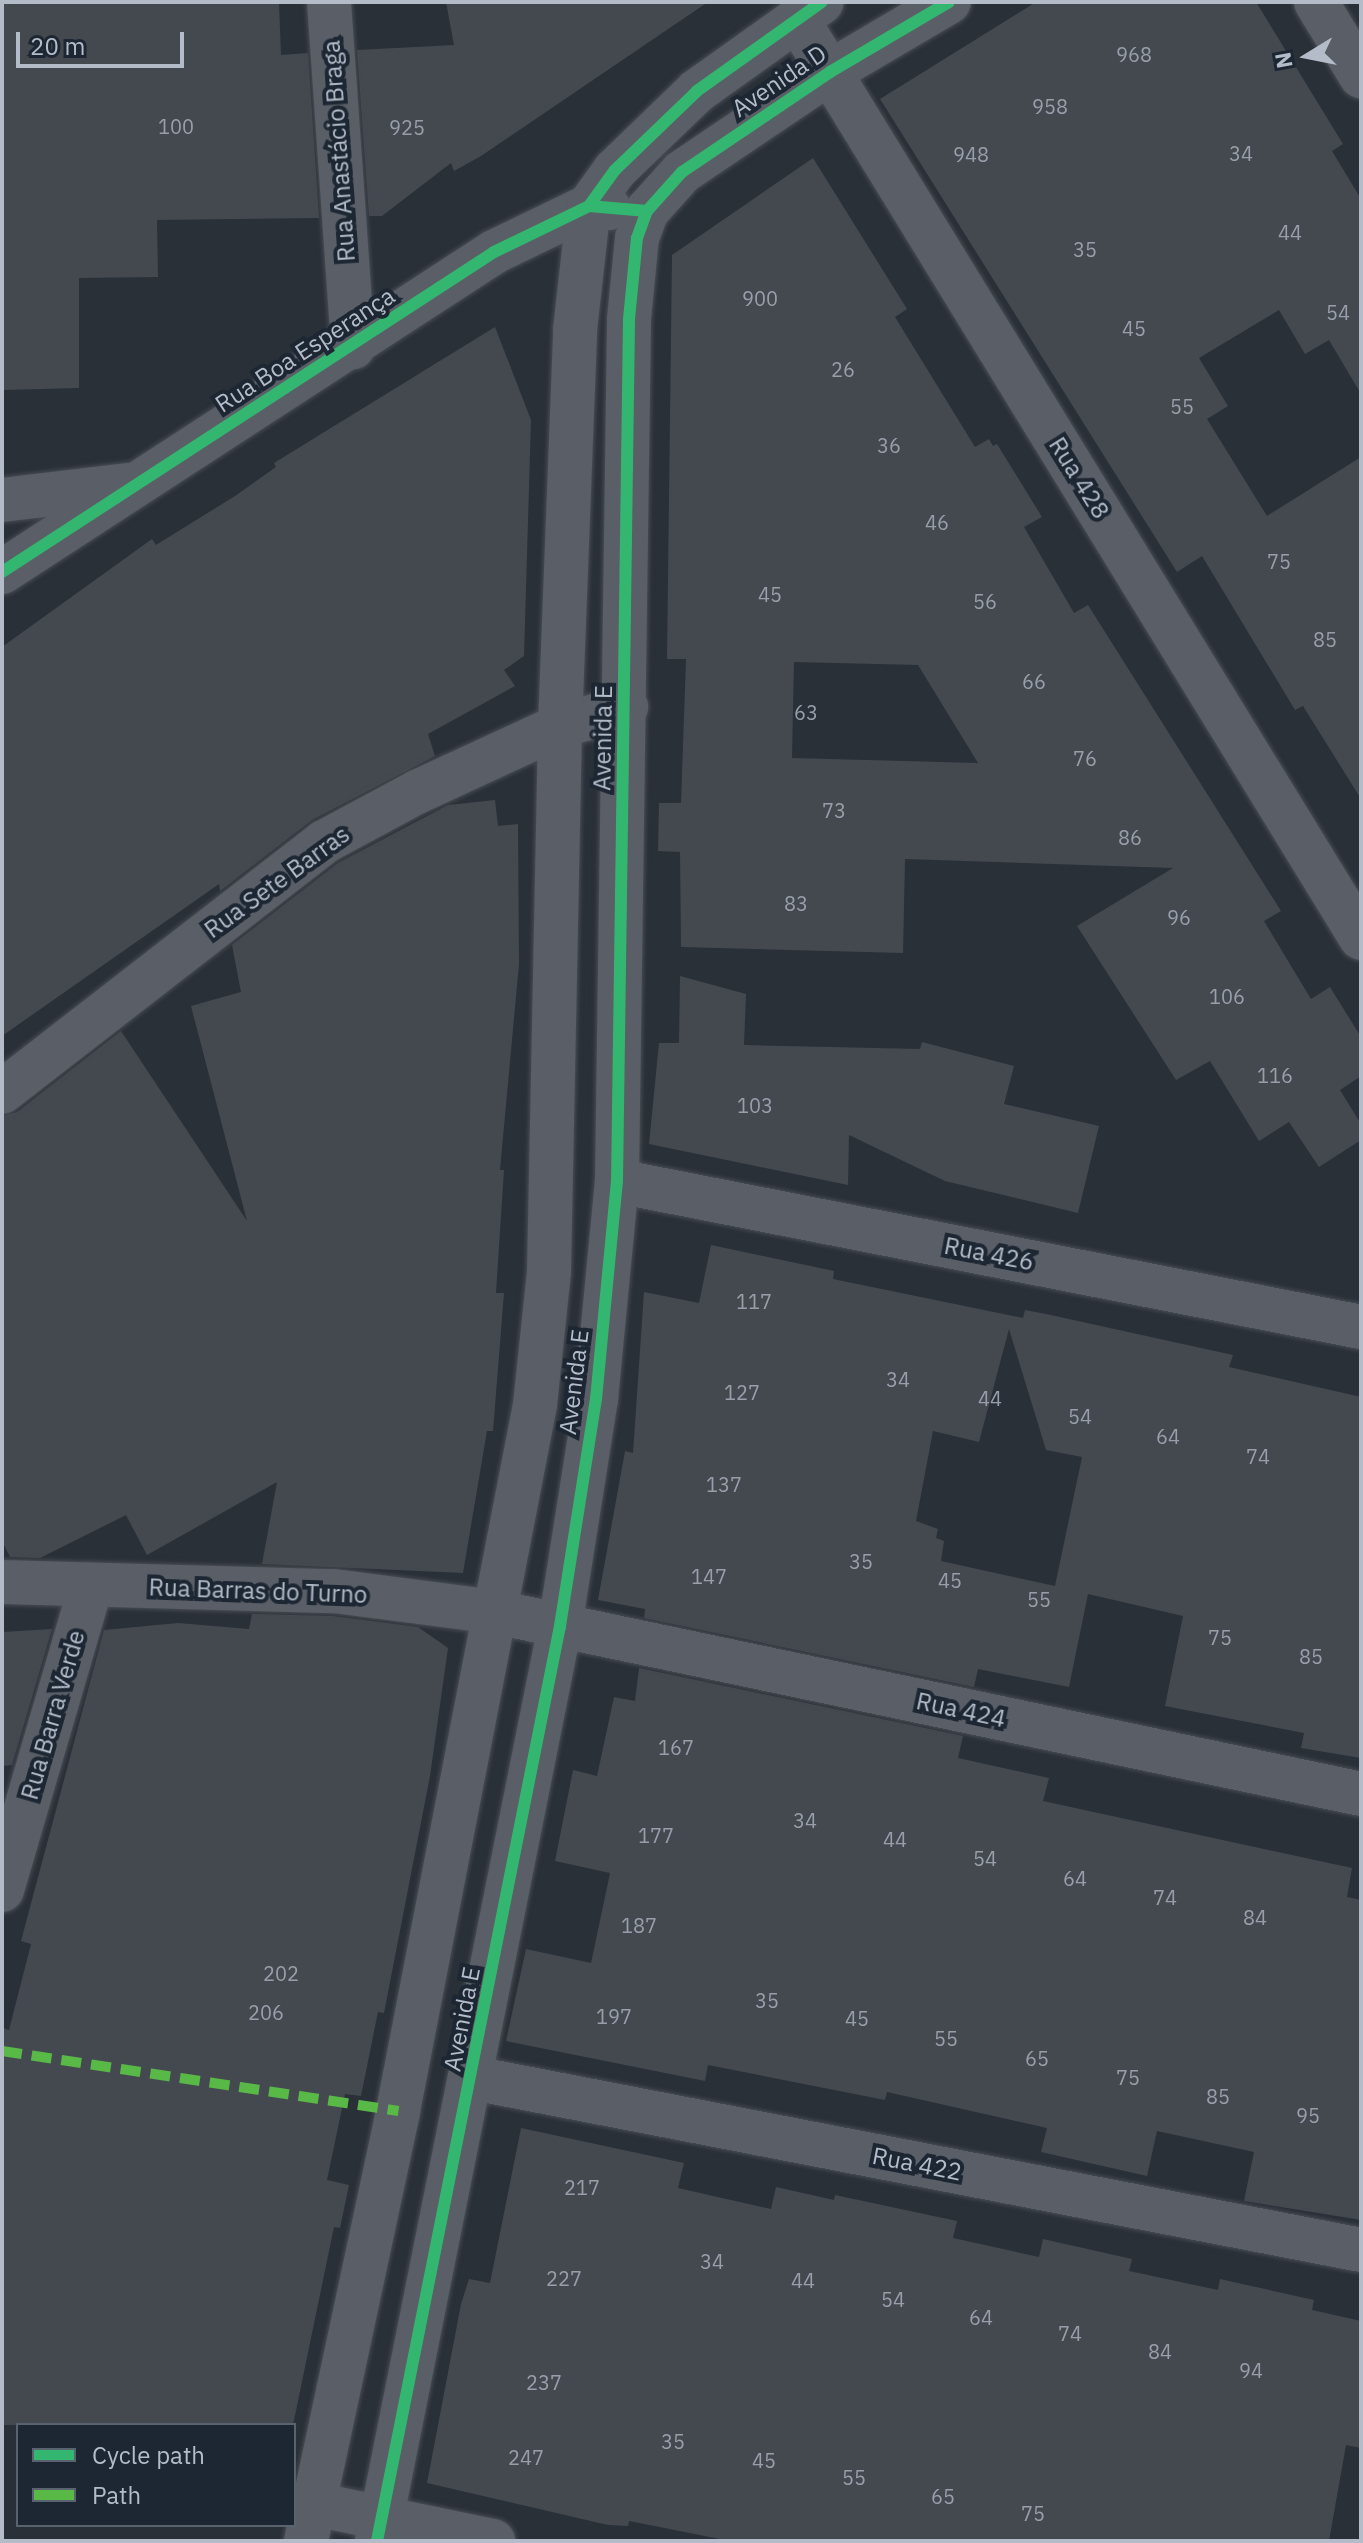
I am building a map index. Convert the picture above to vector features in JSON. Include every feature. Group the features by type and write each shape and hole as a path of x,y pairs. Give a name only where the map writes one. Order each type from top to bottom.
{"street":[{"name":"Rua Anastácio Braga","path":"329,2 353,347"},
{"name":"Avenida D","path":"647,211 682,172 830,72 949,2"},
{"path":"1316,2 1361,76"},
{"name":"Avenida D","path":"589,206 652,131 697,91 809,10"},
{"name":"Rua 428","path":"809,10 830,72 1361,938"},
{"name":"Rua Boa Esperança","path":"2,572 133,484 353,347 494,252 589,206"},
{"path":"589,206 647,211"},
{"name":"Avenida E","path":"310,2523 496,1612 535,1405 549,1271 560,726 575,330 589,206"},
{"name":"Avenida E","path":"380,2530 473,2078 560,1626 596,1399 617,1181 626,707 629,319 637,238 647,211"},
{"path":"2,500 133,484"},
{"name":"Rua Sete Barras","path":"2,1092 324,842 417,792 560,726 626,707"},
{"name":"Rua 426","path":"617,1181 1361,1327"},
{"name":"Rua Barras do Turno","path":"2,1582 334,1591 496,1612 560,1626"},
{"name":"Rua Barra Verde","path":"2,1890 91,1585"},
{"name":"Rua 424","path":"560,1626 1361,1794"},
{"name":"Rua 422","path":"473,2078 1361,2250"},
{"path":"310,2523 493,2541"}],"building":[{"path":"2,2 279,2 281,55 308,53 319,218 157,220 158,277 79,278 79,388 2,390"},
{"path":"446,2 708,2 481,156 454,171 451,163 382,216 369,216 357,50 454,45"},
{"path":"1036,2 1256,2 1343,144 1332,151 1361,199 1361,394 1329,340 1305,354 1279,310 1199,358 1228,406 1207,419 1267,516 1361,457 1361,799 1303,706 1295,710 1202,556 1177,572 880,99"},
{"path":"813,158 907,309 895,317 975,447 989,439 993,446 997,444 1042,517 1024,527 1074,613 1088,605 1281,911 1264,921 1311,999 1330,987 1361,1037 1361,1076 1340,1090 1361,1124 1361,1140 1319,1167 1289,1122 1259,1141 1210,1061 1176,1080 1077,926 1173,868 905,859 903,953 681,947 680,852 658,851 659,803 681,803 686,659 667,659 672,255","holes":["794,662 918,665 978,763 792,758"]},
{"path":"495,327 531,420 524,656 504,670 515,686 428,734 435,756 312,820 220,891 219,884 2,1036 2,647 152,539 156,545 235,496 276,467 274,463"},
{"path":"495,800 498,826 518,824 519,964 500,1170 504,1170 496,1293 504,1293 493,1431 487,1431 463,1573 262,1564 277,1482 147,1555 126,1515 40,1558 10,1557 2,1541 2,1116 17,1112 121,1031 247,1221 191,1006 241,992 232,945 338,863 448,805"},
{"path":"680,976 746,994 744,1045 920,1049 922,1042 1014,1066 1004,1104 1099,1126 1078,1213 945,1181 849,1135 848,1185 649,1144 659,1043 679,1043"},
{"path":"711,1245 834,1271 833,1279 1023,1318 1025,1310 1233,1355 1229,1367 1361,1397 1361,1758 1301,1748 1304,1733 1165,1706 1183,1616 1088,1594 1069,1687 978,1669 974,1687 644,1618 645,1609 598,1600 625,1451 633,1453 644,1292 699,1303","holes":["1009,1329 1046,1450 1082,1457 1055,1586 941,1561 944,1541 936,1538 938,1529 916,1521 933,1431 979,1442"]},
{"path":"252,1614 332,1616 418,1627 448,1648 430,1776 384,2013 378,2012 361,2096 345,2094 327,2180 349,2185 340,2228 334,2227 293,2423 2,2425 2,2028 9,2030 31,1944 21,1941 104,1630 178,1623 249,1629"},
{"path":"52,1629 12,1765 2,1766 2,1632"},
{"path":"639,1668 963,1736 958,1758 1049,1778 1043,1801 1352,1868 1347,1897 1361,1900 1361,2220 1244,2201 1254,2152 1157,2131 1147,2176 1041,2152 1047,2128 887,2092 885,2100 708,2065 705,2081 506,2041 526,1949 591,1963 610,1873 555,1861 573,1770 597,1776 614,1697 635,1701"},
{"path":"521,2128 684,2163 678,2188 771,2209 776,2187 834,2200 835,2195 957,2221 953,2238 1039,2257 1043,2239 1132,2259 1129,2271 1218,2290 1220,2279 1314,2300 1312,2310 1361,2321 1361,2448 1346,2445 1329,2541 730,2541 629,2521 628,2526 608,2525 427,2483 461,2304 469,2279 490,2283"}],"marked path":[{"path":"2,2051 398,2111"}],"cycle path":[{"path":"589,206 615,170 697,91 822,2"},
{"path":"377,2541 560,1626 596,1399 617,1181 629,319 637,238 647,211 682,172 830,72 949,2"},
{"path":"2,572 494,252 589,206 647,211"}]}
